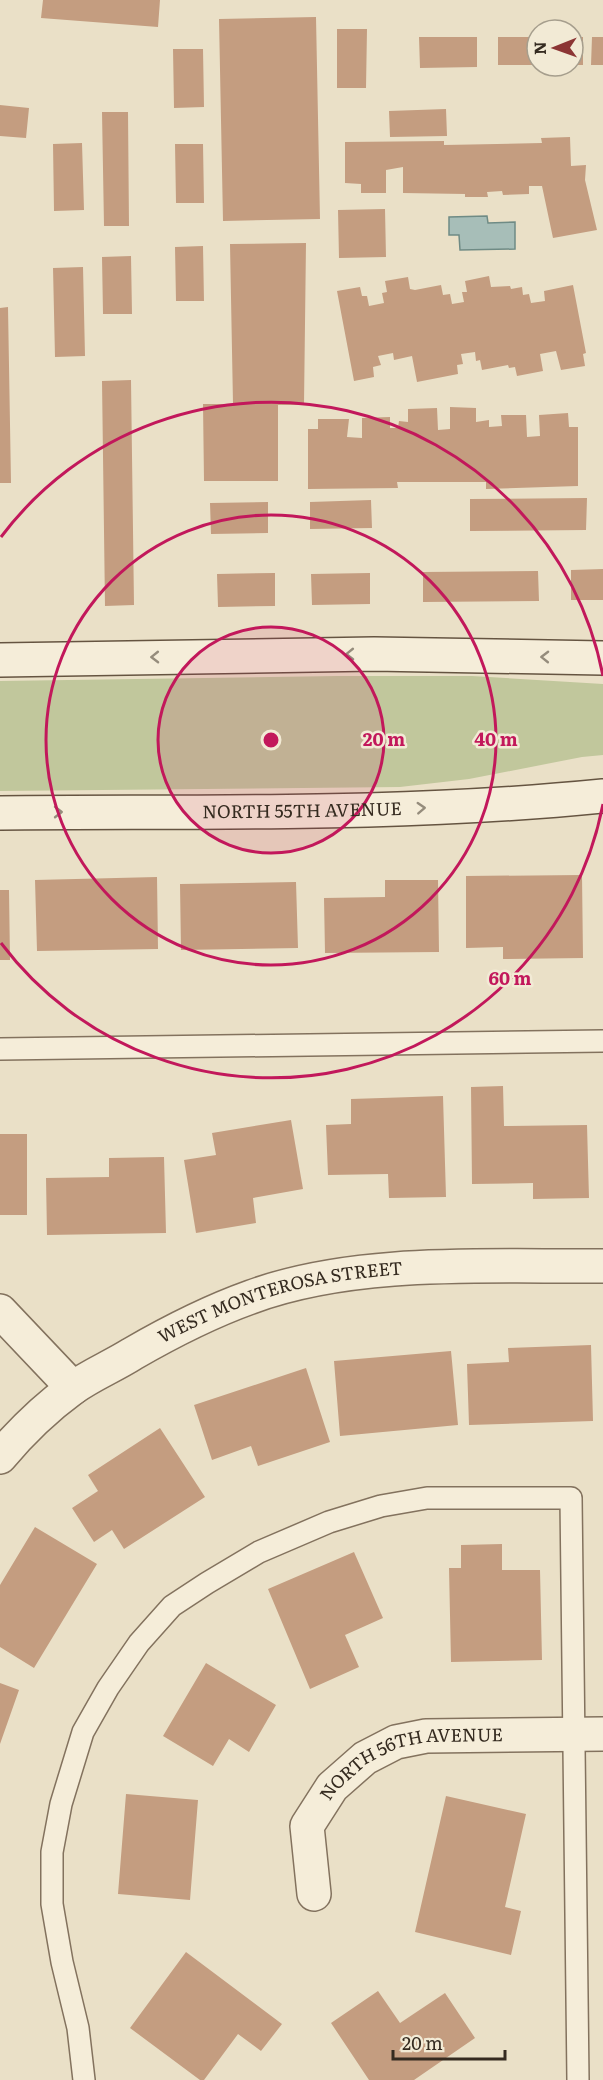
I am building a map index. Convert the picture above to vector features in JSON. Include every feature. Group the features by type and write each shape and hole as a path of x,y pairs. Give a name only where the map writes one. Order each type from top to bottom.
{"street":[{"path":"0,660 374,654 603,658"},
{"name":"NORTH 55TH AVENUE","path":"0,813 406,809 546,802 603,796"},
{"name":"WEST MONTEROSA STREET","path":"0,1457 15,1439 73,1388 184,1324 252,1296 310,1280 373,1271 603,1266"},
{"path":"0,1311 73,1388"},
{"name":"NORTH 56TH AVENUE","path":"314,1894 307,1826 332,1787 365,1758 396,1742 426,1736 589,1735"}],"lane":[{"path":"0,1049 603,1041"},
{"path":"84,2080 78,2028 62,1962 52,1904 52,1852 61,1804 83,1732 108,1688 139,1642 172,1606 259,1552 329,1522 381,1506 427,1498 572,1498 589,1735 578,2080"}],"green space":[{"path":"472,676 603,684 603,755 469,779 400,787 0,791 0,681"}],"water":[{"path":"487,216 488,223 515,222 515,249 460,250 459,235 449,235 449,217"}],"building":[{"path":"43,0 160,0 158,27 41,18"},
{"path":"316,17 320,219 223,221 219,19"},
{"path":"337,29 367,29 366,88 337,88"},
{"path":"419,37 477,37 477,67 420,68"},
{"path":"498,37 525,37 525,65 498,65"},
{"path":"592,37 603,37 603,65 591,65"},
{"path":"173,49 203,49 204,107 174,108"},
{"path":"0,105 29,108 26,138 0,136"},
{"path":"446,109 447,136 390,137 389,111"},
{"path":"102,112 128,112 129,226 104,226"},
{"path":"570,137 571,166 586,165 585,180 597,230 553,238 542,186 529,186 529,194 503,195 502,191 487,192 488,197 465,197 465,194 403,193 403,167 386,170 386,193 361,193 361,184 345,183 345,142 444,141 444,145 542,143 541,138"},
{"path":"82,143 84,210 54,211 53,144"},
{"path":"175,144 203,144 204,203 176,203"},
{"path":"385,209 386,257 339,258 338,210"},
{"path":"306,243 304,405 278,405 278,481 204,481 203,404 233,404 230,244"},
{"path":"203,246 204,301 176,301 175,247"},
{"path":"131,256 132,314 103,314 102,257"},
{"path":"83,267 85,356 55,357 53,268"},
{"path":"489,276 491,287 510,286 511,289 522,287 523,295 529,294 531,303 545,301 544,291 573,285 586,353 583,354 585,366 561,370 556,351 540,354 543,371 517,376 515,367 509,368 508,365 482,370 480,360 476,361 475,352 461,354 463,364 457,365 458,374 417,382 412,356 394,360 393,353 378,356 381,365 373,367 374,377 354,381 337,291 360,287 362,296 367,296 369,306 384,303 382,293 387,292 385,281 408,277 410,289 441,285 443,295 450,294 452,304 464,302 462,292 467,292 465,281"},
{"path":"8,307 11,483 0,483 0,308"},
{"path":"131,380 134,605 105,606 102,381"},
{"path":"450,407 476,408 476,422 489,420 489,427 502,426 501,415 526,415 527,437 540,436 539,415 568,413 569,427 578,427 578,486 486,489 486,482 397,482 398,488 308,489 308,429 318,429 318,419 349,419 347,437 362,438 362,418 390,417 390,428 398,428 399,421 408,422 408,409 437,408 438,430 450,429"},
{"path":"587,498 586,530 470,531 470,499"},
{"path":"371,500 372,528 310,529 310,502"},
{"path":"268,502 268,533 211,534 210,503"},
{"path":"603,569 603,600 571,600 571,570"},
{"path":"538,571 539,601 423,602 423,572"},
{"path":"275,573 275,606 218,607 217,574"},
{"path":"370,573 370,604 312,605 311,574"},
{"path":"582,875 583,958 503,959 503,947 466,948 466,876"},
{"path":"157,877 158,949 37,951 35,880"},
{"path":"385,880 438,880 439,952 325,953 324,898 385,897"},
{"path":"296,882 298,948 181,950 180,884"},
{"path":"0,890 9,890 10,960 0,960"},
{"path":"503,1086 504,1126 587,1125 589,1198 533,1199 533,1183 472,1184 471,1087"},
{"path":"443,1096 446,1197 389,1198 388,1174 328,1175 326,1125 351,1124 351,1099"},
{"path":"291,1120 303,1189 253,1198 256,1223 196,1233 184,1160 216,1155 212,1133"},
{"path":"0,1134 27,1134 27,1215 0,1215"},
{"path":"164,1157 166,1233 47,1235 46,1178 109,1177 109,1158"},
{"path":"591,1345 593,1421 469,1425 467,1364 509,1362 508,1348"},
{"path":"451,1351 458,1425 340,1436 334,1361"},
{"path":"306,1368 330,1442 258,1466 251,1446 212,1460 194,1405"},
{"path":"160,1428 205,1497 124,1549 112,1530 94,1542 72,1508 98,1491 88,1475"},
{"path":"35,1527 97,1564 34,1668 0,1647 0,1585"},
{"path":"502,1544 502,1570 540,1570 542,1660 451,1662 449,1568 461,1568 461,1545"},
{"path":"354,1552 383,1618 345,1635 359,1667 310,1689 268,1589"},
{"path":"206,1663 276,1705 249,1752 229,1739 213,1766 163,1736"},
{"path":"0,1683 19,1690 0,1744"},
{"path":"126,1794 198,1800 190,1900 118,1894"},
{"path":"446,1796 526,1814 505,1907 521,1911 511,1955 415,1932"},
{"path":"186,1952 282,2024 261,2051 238,2034 204,2080 200,2080 130,2028"},
{"path":"378,1991 400,2023 445,1993 475,2038 414,2080 369,2080 331,2023"}]}
